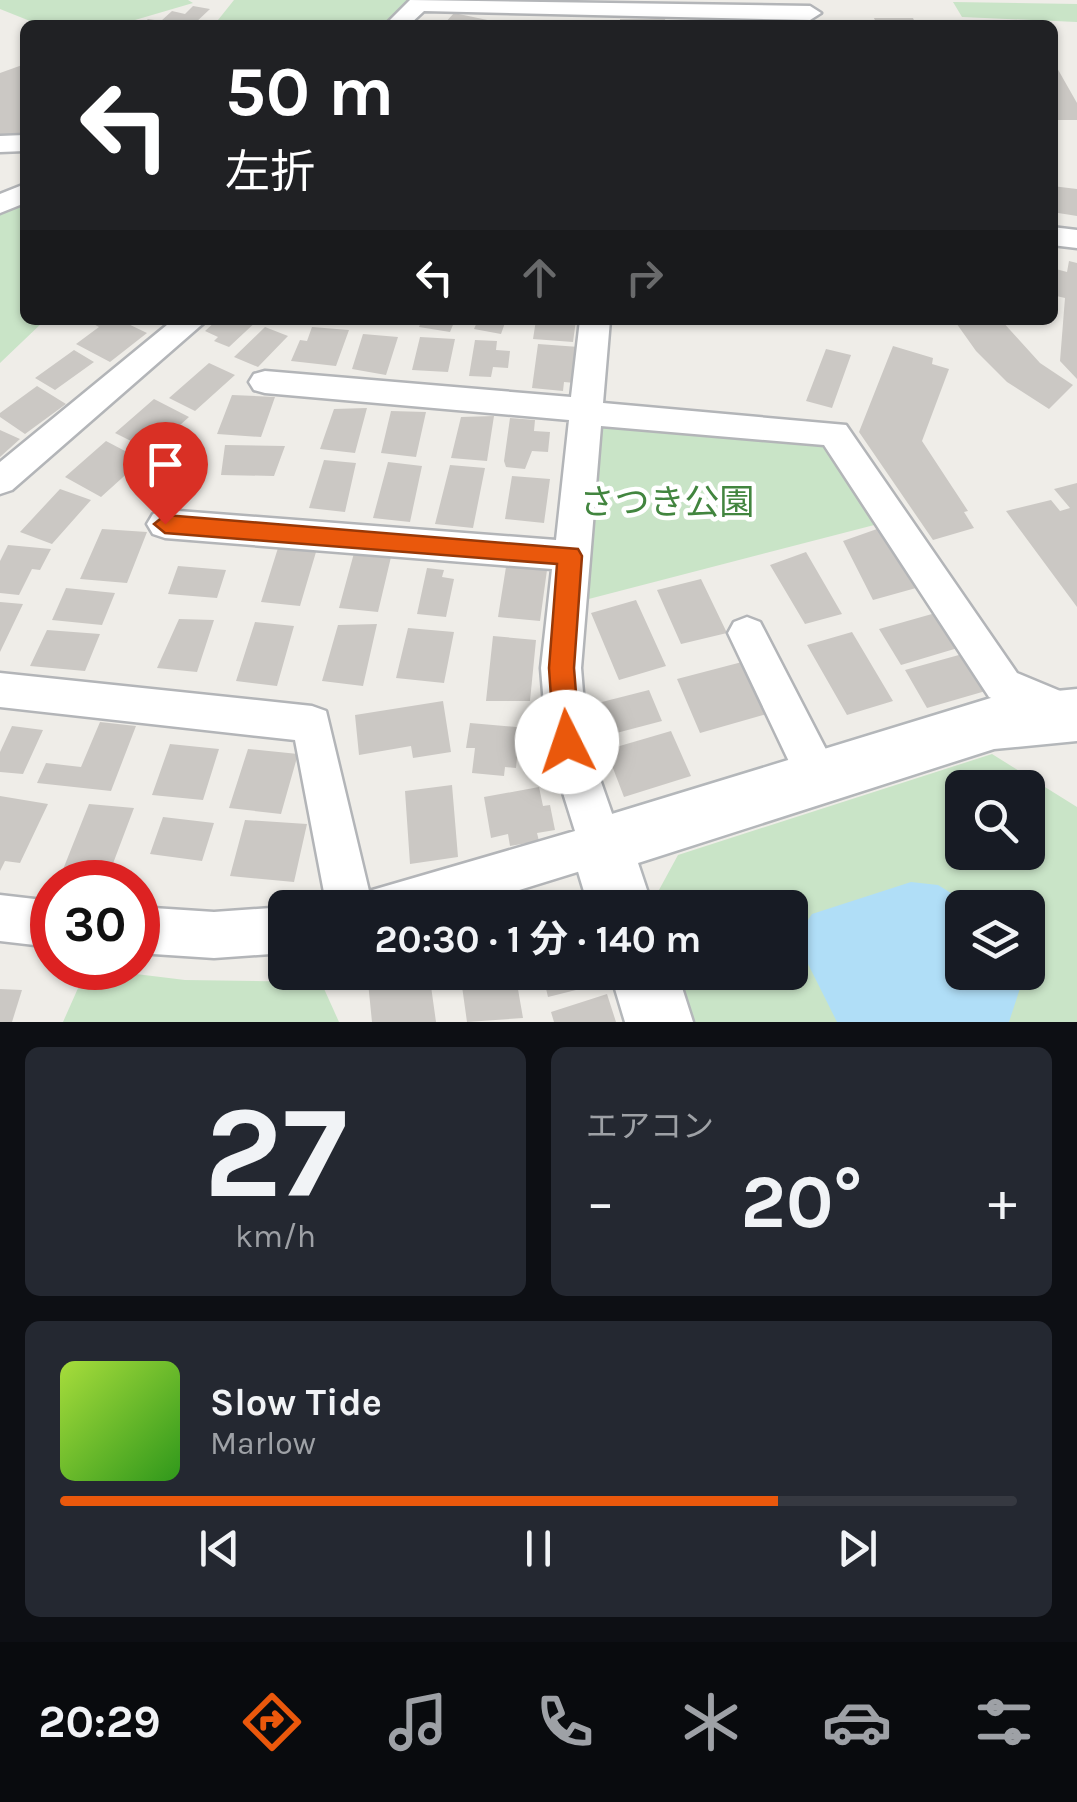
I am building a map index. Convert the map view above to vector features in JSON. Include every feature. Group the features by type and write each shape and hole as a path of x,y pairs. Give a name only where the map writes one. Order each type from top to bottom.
{"street":[{"path":"401,20 418,4 810,13"},
{"path":"0,481 186,325"},
{"path":"595,325 561,668 567,742 615,890"},
{"path":"265,382 558,405 586,414 834,434 1003,685 1077,717"},
{"path":"165,524 570,556"},
{"path":"748,633 818,777"},
{"path":"0,690 312,724 346,890"},
{"path":"445,890 994,723 1077,717"},
{"path":"0,918 30,921"},
{"path":"160,931 214,935 268,931"},
{"path":"648,990 659,1022"}],"green space":[{"path":"0,0 193,3 135,20 28,20 0,9"},
{"path":"234,0 410,0 389,20 218,20"},
{"path":"953,2 1077,4 1077,22 962,17"},
{"path":"20,202 20,325 40,325 0,363 0,213"},
{"name":"さつき公園","path":"611,424 824,441 882,523 581,601 600,428"},
{"path":"992,754 1018,770 945,770 945,870 1045,870 1045,787 1077,807 1077,1022 695,1022 684,990 808,990 808,890 659,890 678,855"},
{"path":"160,977 268,981 268,990 325,990 339,1022 63,1022 77,990 160,990"}],"water":[{"path":"911,882 938,885 946,890 945,990 1019,990 1009,1022 837,1022 808,964 808,920 812,914"}],"building":[{"path":"193,6 210,9 198,20 162,20 172,11 185,14"},
{"path":"454,13 487,20 448,20"},
{"path":"874,18 914,20 875,20"},
{"path":"20,66 20,135 0,139 0,73"},
{"path":"1058,70 1077,103 1077,120 1058,120"},
{"path":"1058,187 1077,189 1077,216 1058,213"},
{"path":"1069,261 1077,263 1077,379 1060,361 1065,298 1058,296 1058,270 1067,272"},
{"path":"95,325 130,325 147,333 110,362 76,344 99,327"},
{"path":"212,325 253,325 229,347 214,341 218,337 205,331"},
{"path":"420,325 453,325 450,332"},
{"path":"476,325 504,325 501,334 474,329"},
{"path":"535,325 575,325 573,342 533,339"},
{"path":"958,325 1006,325 1040,363 1073,385 1049,409 1007,382 976,351"},
{"path":"265,327 288,336 258,367 234,357"},
{"path":"312,327 349,330 336,366 291,361 300,340 307,341"},
{"path":"363,334 398,337 386,375 352,369"},
{"path":"420,337 455,339 448,372 412,370"},
{"path":"475,340 497,341 496,350 510,351 508,368 493,367 491,377 469,376"},
{"path":"538,344 579,347 575,383 564,382 563,391 532,388"},
{"path":"893,346 933,358 932,364 949,369 922,441 968,511 964,512 974,528 933,540 859,432"},
{"path":"826,349 851,355 832,408 806,401"},
{"path":"74,350 94,362 55,390 35,378"},
{"path":"209,363 235,375 195,411 169,398"},
{"path":"37,386 66,404 25,434 0,417 0,413"},
{"path":"232,395 275,397 261,437 217,434"},
{"path":"154,399 189,417 151,451 115,433"},
{"path":"367,408 355,453 320,449 334,409"},
{"path":"391,411 426,412 416,457 381,453"},
{"path":"494,416 487,461 451,458 461,417"},
{"path":"510,418 535,420 534,431 550,432 548,452 532,451 525,469 506,467 504,461"},
{"path":"0,430 20,439 0,457"},
{"path":"106,441 142,460 101,497 65,477"},
{"path":"175,444 199,446 177,499 142,496 155,468 165,469"},
{"path":"225,445 285,446 274,476 221,475"},
{"path":"324,460 356,463 345,512 309,508"},
{"path":"388,462 422,466 410,522 373,518"},
{"path":"450,465 485,468 473,528 435,524"},
{"path":"512,476 550,479 544,523 505,519"},
{"path":"1077,483 1077,607 1006,511 1051,500 1060,511 1070,508 1054,489"},
{"path":"60,489 91,500 52,544 20,532"},
{"path":"102,529 147,532 127,583 80,579"},
{"path":"877,529 916,588 873,600 843,541"},
{"path":"8,545 51,549 40,570 32,569 19,595 0,593 0,561"},
{"path":"278,548 316,552 300,606 261,602"},
{"path":"806,552 842,614 805,624 770,565"},
{"path":"354,553 391,557 378,612 339,608"},
{"path":"178,566 226,570 217,598 168,594"},
{"path":"506,567 547,570 540,621 498,617"},
{"path":"427,568 444,570 442,577 454,579 446,617 417,614"},
{"path":"701,579 727,633 681,644 657,590"},
{"path":"66,588 115,593 102,625 52,620"},
{"path":"636,600 666,666 619,680 591,613"},
{"path":"0,602 23,604 0,652"},
{"path":"939,612 961,647 901,665 879,629"},
{"path":"179,619 214,620 197,672 157,668"},
{"path":"255,622 294,626 277,686 236,681"},
{"path":"377,624 363,686 322,681 338,625"},
{"path":"408,628 454,632 444,683 396,678"},
{"path":"47,630 100,634 85,671 30,666"},
{"path":"852,632 893,701 847,715 807,645"},
{"path":"493,636 536,640 530,701 486,701"},
{"path":"966,653 989,690 927,708 905,670"},
{"path":"742,662 767,714 700,733 677,679"},
{"path":"649,690 662,721 605,736 594,704"},
{"path":"443,701 451,752 413,758 411,746 359,755 355,715"},
{"path":"100,722 136,726 111,791 37,783 46,763 81,767"},
{"path":"470,723 538,729 536,749 518,747 516,768 505,767 504,776 472,773 475,748 466,748"},
{"path":"12,726 43,730 23,774 0,772 0,752"},
{"path":"671,731 691,776 624,797 606,750"},
{"path":"170,744 219,749 203,800 152,795"},
{"path":"248,749 298,754 281,814 229,808"},
{"path":"452,785 458,857 410,864 405,791"},
{"path":"539,787 543,806 550,805 555,830 537,833 539,841 510,846 508,834 491,838 484,797"},
{"path":"0,796 48,804 20,863 5,861 0,871"},
{"path":"89,804 134,808 114,860 67,860"},
{"path":"163,817 214,823 202,861 150,854"},
{"path":"245,820 307,824 294,882 230,876"},
{"path":"0,989 22,990 12,1022 0,1022"},
{"path":"369,990 432,990 436,1022 372,1022"},
{"path":"463,990 518,990 523,1018 467,1022"},
{"path":"546,990 576,990 548,997"},
{"path":"607,994 616,1022 554,1022 551,1012"}],"route":[{"path":"165,524 570,556 561,668 567,742"}]}
